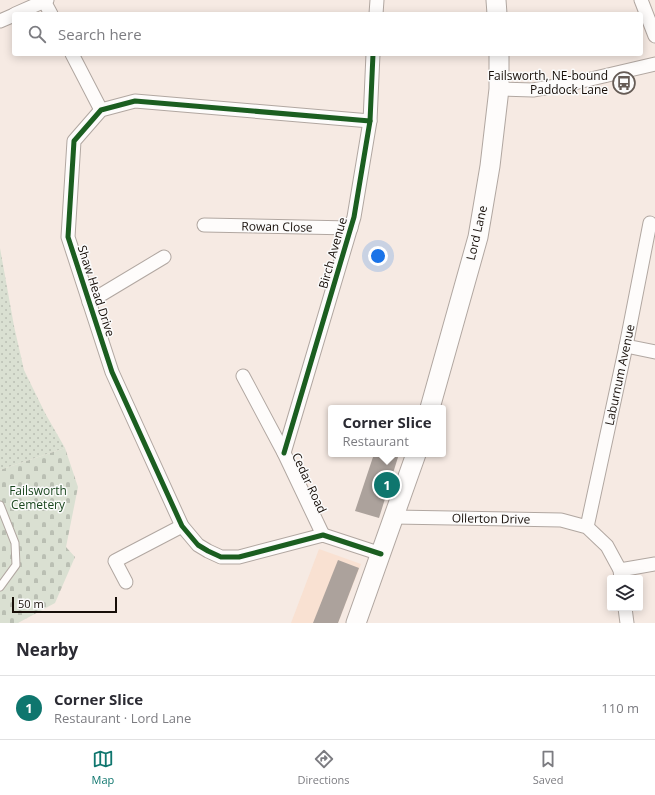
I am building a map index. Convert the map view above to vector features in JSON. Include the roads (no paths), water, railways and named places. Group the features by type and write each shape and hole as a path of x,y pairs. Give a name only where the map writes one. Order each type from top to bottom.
{"street":[{"path":"19,12 45,0 50,12"},
{"path":"376,12 377,0"},
{"path":"496,0 497,12"},
{"path":"641,0 655,36"},
{"path":"0,21 12,15"},
{"path":"73,56 102,110 135,101 370,121"},
{"name":"Birch Avenue","path":"284,453 354,217 370,121 373,56"},
{"name":"Lord Lane","path":"431,405 478,237 490,166 499,89 499,56"},
{"path":"499,89 533,90 578,82 655,64"},
{"name":"Shaw Head Drive","path":"102,110 74,141 68,237 112,372 182,526 198,545 221,557 239,557 323,535"},
{"name":"Laburnum Avenue","path":"587,528 626,346 650,222"},
{"name":"Rowan Close","path":"204,225 351,228"},
{"path":"89,302 164,257"},
{"path":"626,346 655,352"},
{"name":"Cedar Road","path":"243,376 284,453 323,535"},
{"path":"356,623 415,457"},
{"name":"Ollerton Drive","path":"394,517 561,520 587,528"},
{"path":"126,582 115,561 182,526"},
{"path":"587,528 607,546 621,574 655,564"},
{"path":"323,535 381,554"},
{"path":"625,611 627,623"}],"lane":[{"path":"0,505 15,543 16,565 0,587"}],"place":[{"name":"Failsworth, NE-bound Paddock Lane","path":"624,83"},
{"name":"Corner Slice","path":"387,485"}],"park label":[{"name":"Failsworth Cemetery","path":"38,498"}]}
